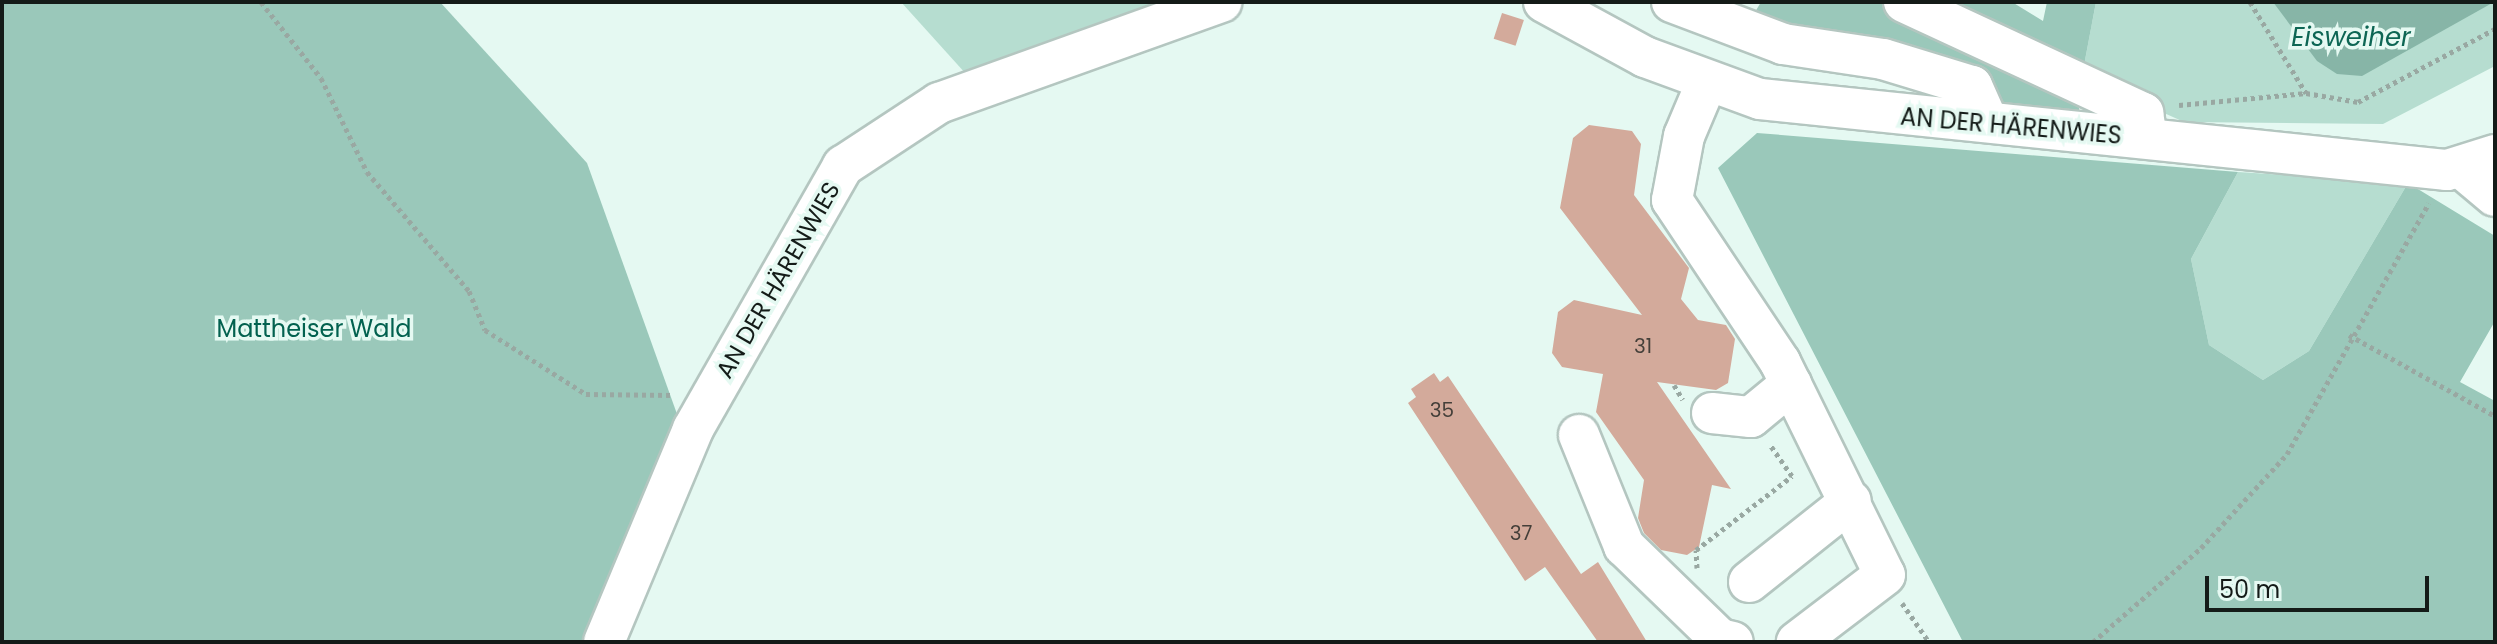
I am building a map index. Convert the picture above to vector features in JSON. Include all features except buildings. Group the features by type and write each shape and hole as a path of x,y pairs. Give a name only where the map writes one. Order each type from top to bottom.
{"street":[{"name":"AN DER HÄRENWIES","path":"604,642 717,387 843,166 939,103 1221,2"},
{"path":"1672,2 1783,44 1883,59 1972,86 1988,122"},
{"path":"1904,2 2145,125"},
{"name":"AN DER HÄRENWIES","path":"1558,6 1706,84 1876,116 2145,125 2469,165"},
{"path":"1706,84 1684,136 1672,200 1791,384 1885,575 1797,642"},
{"path":"2469,165 2495,196"},
{"path":"1712,413 1751,417 1791,384"},
{"path":"1579,435 1624,546 1723,641"},
{"path":"1749,582 1851,501"}],"path":[{"path":"261,2 321,78 367,172 469,291 485,330 586,394 658,397 717,387"},
{"path":"2250,2 2306,93"},
{"path":"2145,125 2306,93 2358,102 2384,95 2495,29"},
{"path":"2093,642 2201,548 2287,454 2349,335 2469,165"},
{"path":"2349,335 2495,416"},
{"path":"1696,550 1792,476 1751,417"},
{"path":"1885,575 1929,642"}],"shaded area":[{"path":"901,2 1179,2 966,74"},
{"path":"2096,2 2495,2 2495,66 2383,124 2184,122 2082,76"},
{"path":"2238,172 2408,183 2309,351 2263,380 2209,345 2191,259"}],"green space":[{"name":"Mattheiser Wald","path":"2,2 440,2 587,163 677,414 598,642 2,642"},
{"path":"1761,2 1885,2 2079,94 2079,120 1996,115 1748,24"},
{"path":"1927,2 2012,2 2043,21 2047,2 2096,2 2082,76"},
{"path":"1757,133 2238,172 2191,259 2209,345 2263,380 2309,351 2408,183 2495,236 2495,321 2460,382 2495,401 2495,642 1963,642 1718,168"}],"water":[{"name":"Eisweiher","path":"2273,2 2494,2 2362,76 2337,74 2317,61"}]}
